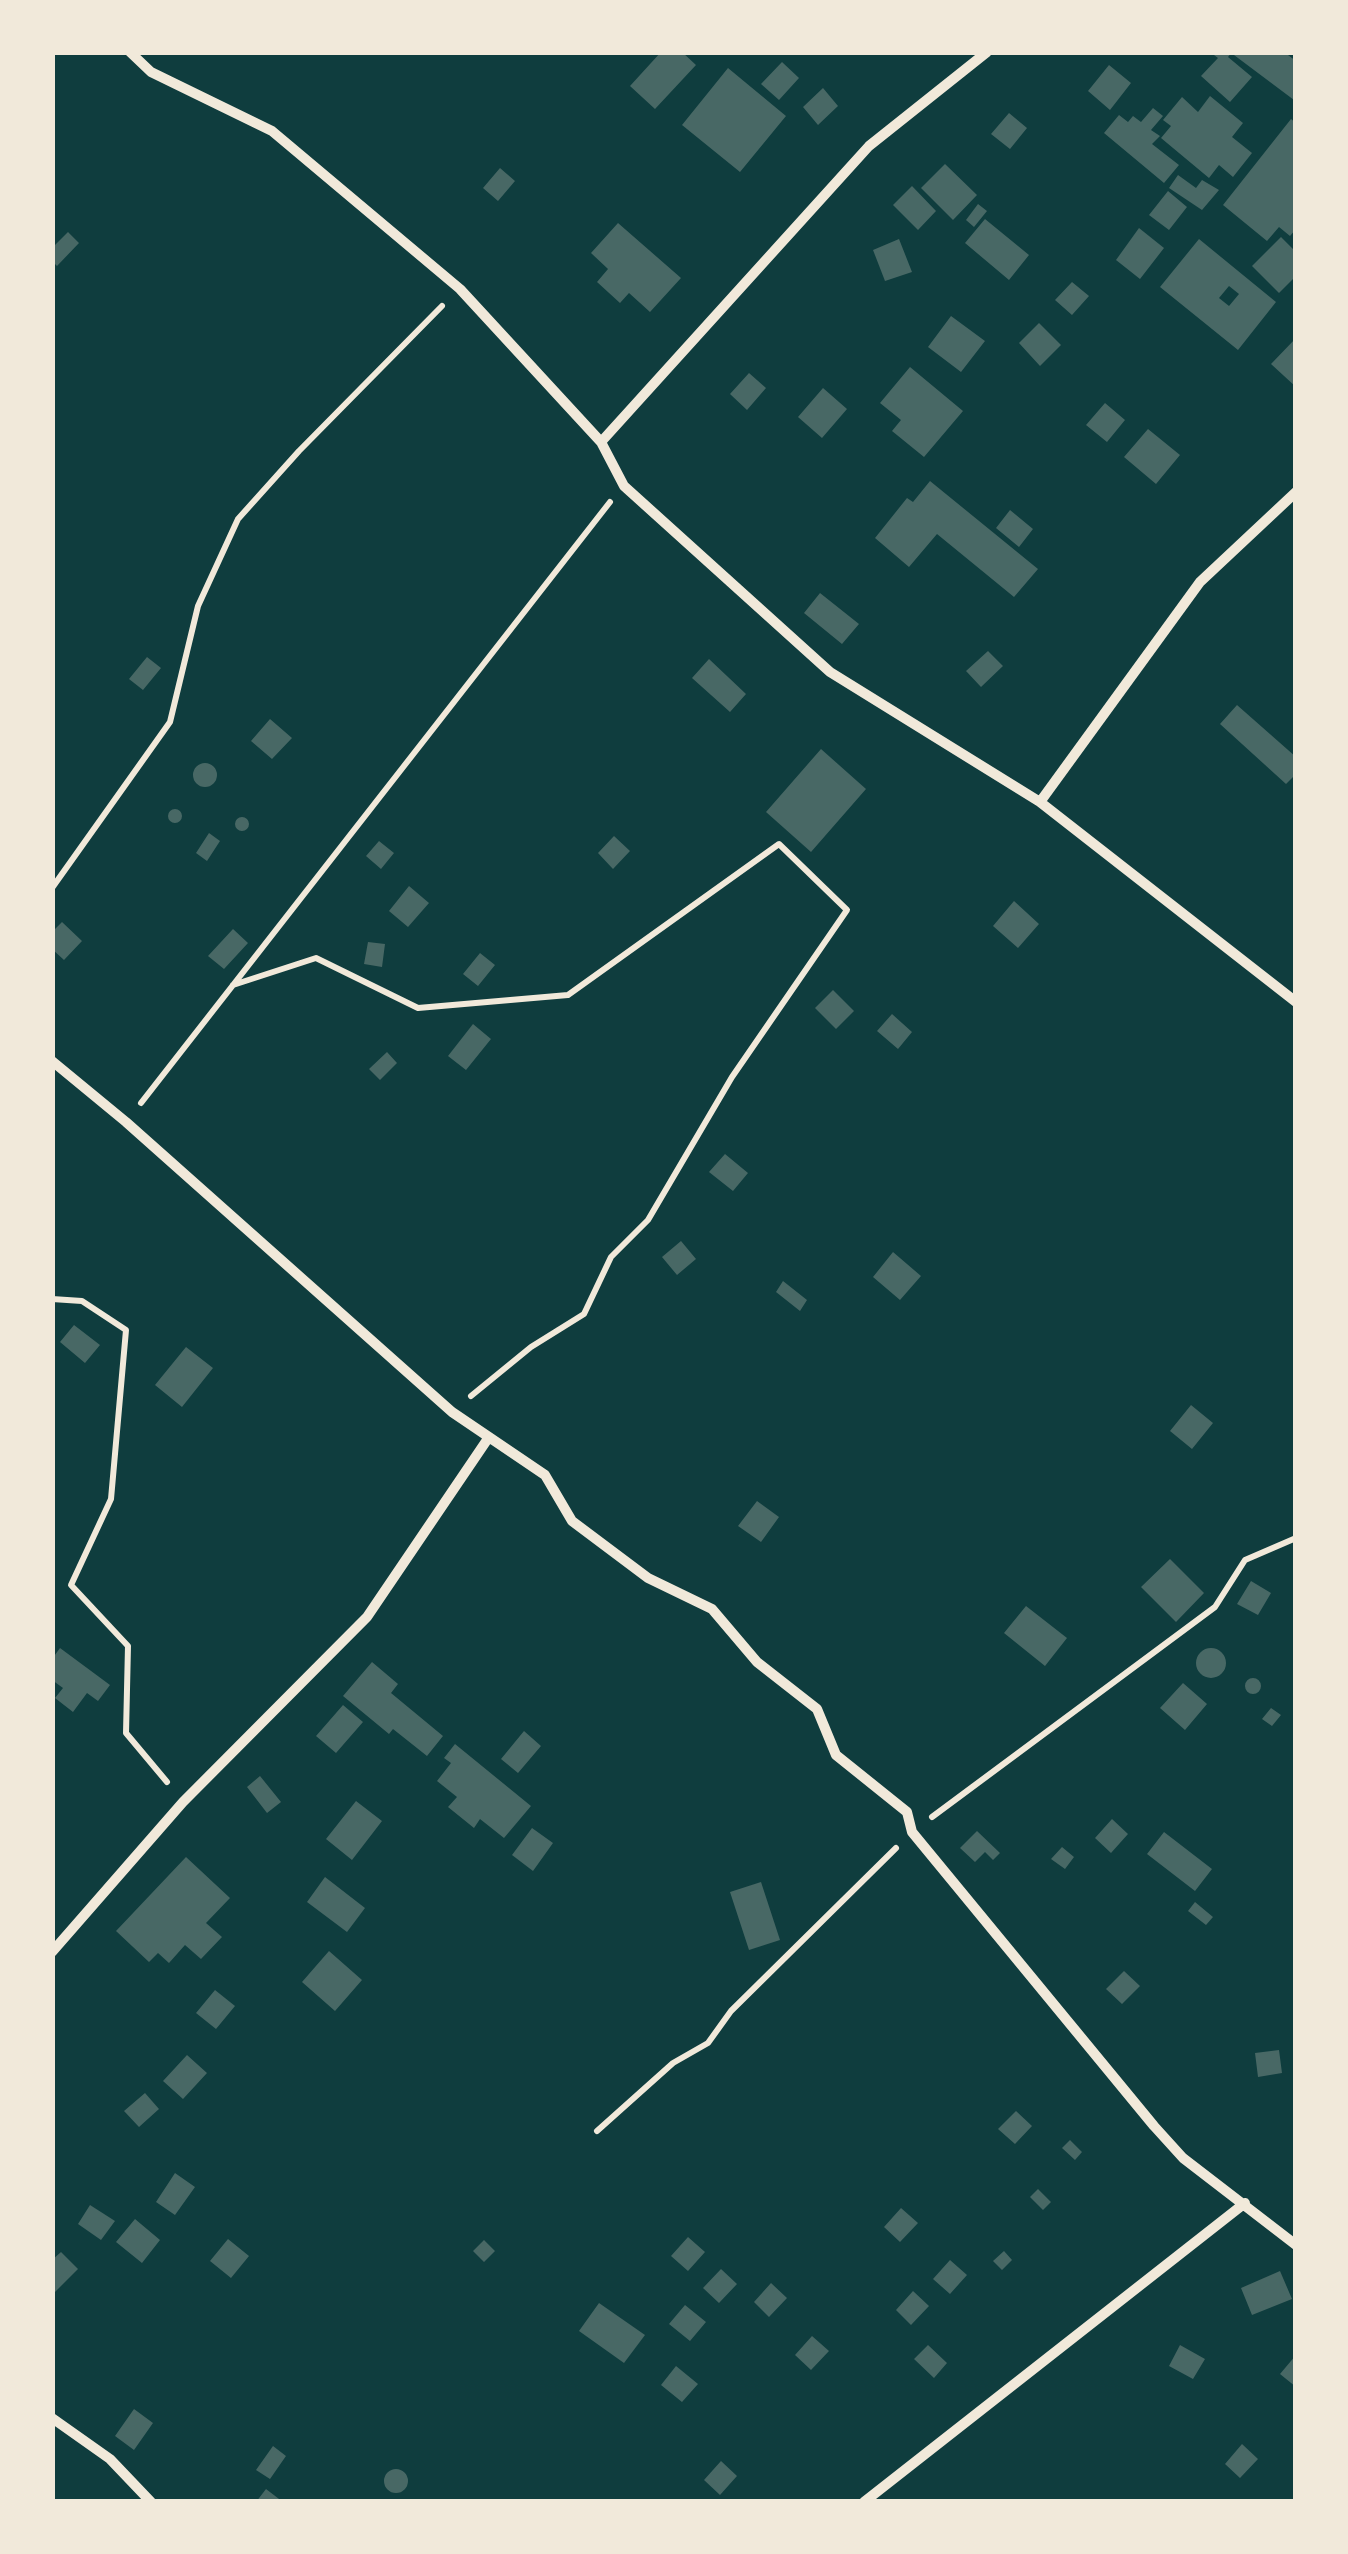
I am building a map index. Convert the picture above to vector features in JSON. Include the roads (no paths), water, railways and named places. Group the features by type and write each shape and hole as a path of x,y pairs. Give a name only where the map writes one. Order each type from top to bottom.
{"street":[{"path":"130,52 150,72 272,131 460,289 601,442 624,486 830,672 1040,802 1296,1002"},
{"path":"601,442 869,146 987,52"},
{"path":"1040,802 1200,582 1296,492"},
{"path":"52,1061 452,1412 545,1474 572,1521 648,1578 712,1609 757,1662 817,1709 836,1755 907,1812 912,1832 1183,2158 1296,2245"},
{"path":"52,1952 184,1802 367,1616 489,1437"},
{"path":"864,2502 1245,2203"},
{"path":"52,2418 110,2459 151,2502"}]}
